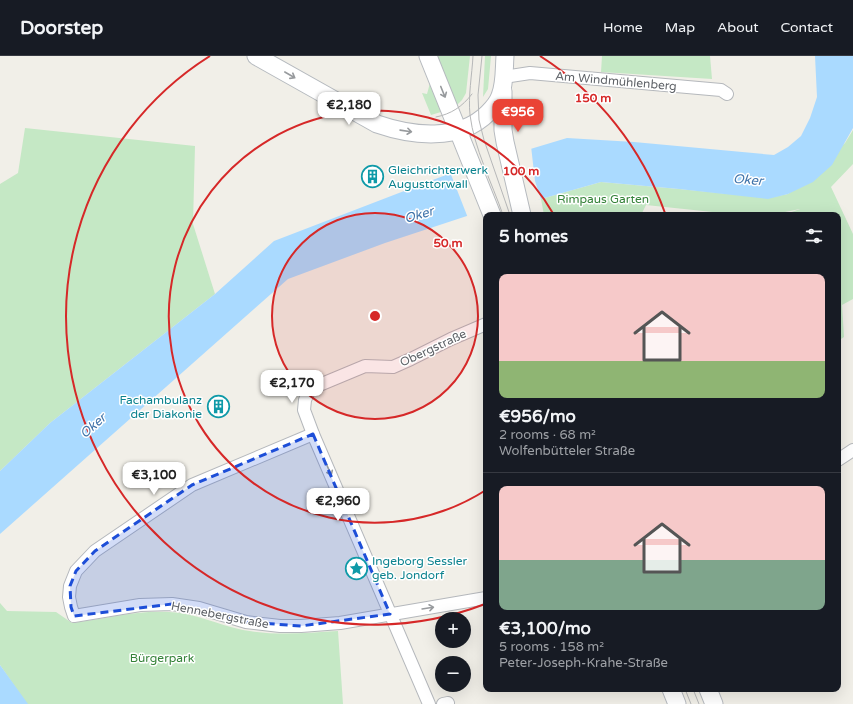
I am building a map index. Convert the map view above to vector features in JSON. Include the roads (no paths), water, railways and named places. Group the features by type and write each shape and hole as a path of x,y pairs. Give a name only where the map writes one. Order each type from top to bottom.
{"main road":[{"path":"256,56 377,124 394,130 426,134 458,130 472,125 485,116 501,94 504,76"},
{"path":"428,56 472,163 490,212"},
{"path":"505,56 503,120 506,149 520,211"},
{"path":"672,692 677,704"},
{"path":"709,692 714,704"}],"street":[{"name":"Am Windmühlenberg","path":"504,76 530,73 721,90 727,94"},
{"name":"Obergstraße","path":"313,434 304,410 305,400 309,391 317,386 365,366 393,367 451,338 483,325"},
{"path":"313,434 429,704"},
{"name":"Hennebergstraße","path":"313,434 192,485 95,551 79,567 70,586 70,607 74,616 140,605 172,604 199,608 246,622 280,626 301,626 340,623 483,598"},
{"path":"841,458 853,450"}],"water":[{"name":"Oker","path":"815,56 853,56 853,128 832,165 813,182 788,194 768,199 601,182 541,199 479,212 385,243 288,279 0,534 0,471 50,423 215,294 274,241 451,173 567,138 634,142 774,155 788,147 801,136 810,118 817,97"},
{"path":"0,665 28,704 0,704"}],"tram line":[{"path":"473,56 469,100 472,127 479,153 502,212"},
{"path":"482,56 478,95 479,120 484,140 509,212"},
{"path":"436,117 447,114 456,109 472,94"},
{"path":"686,692 691,704"},
{"path":"694,692 699,704"}],"place":[{"name":"Gleichrichterwerk Augusttorwall","path":"373,177"},
{"name":"Fachambulanz der Diakonie","path":"218,407"},
{"name":"Ingeborg Sessler geb. Jondorf","path":"356,568"}],"park label":[{"name":"Rimpaus Garten","path":"603,199"},
{"name":"Bürgerpark","path":"162,658"}]}
